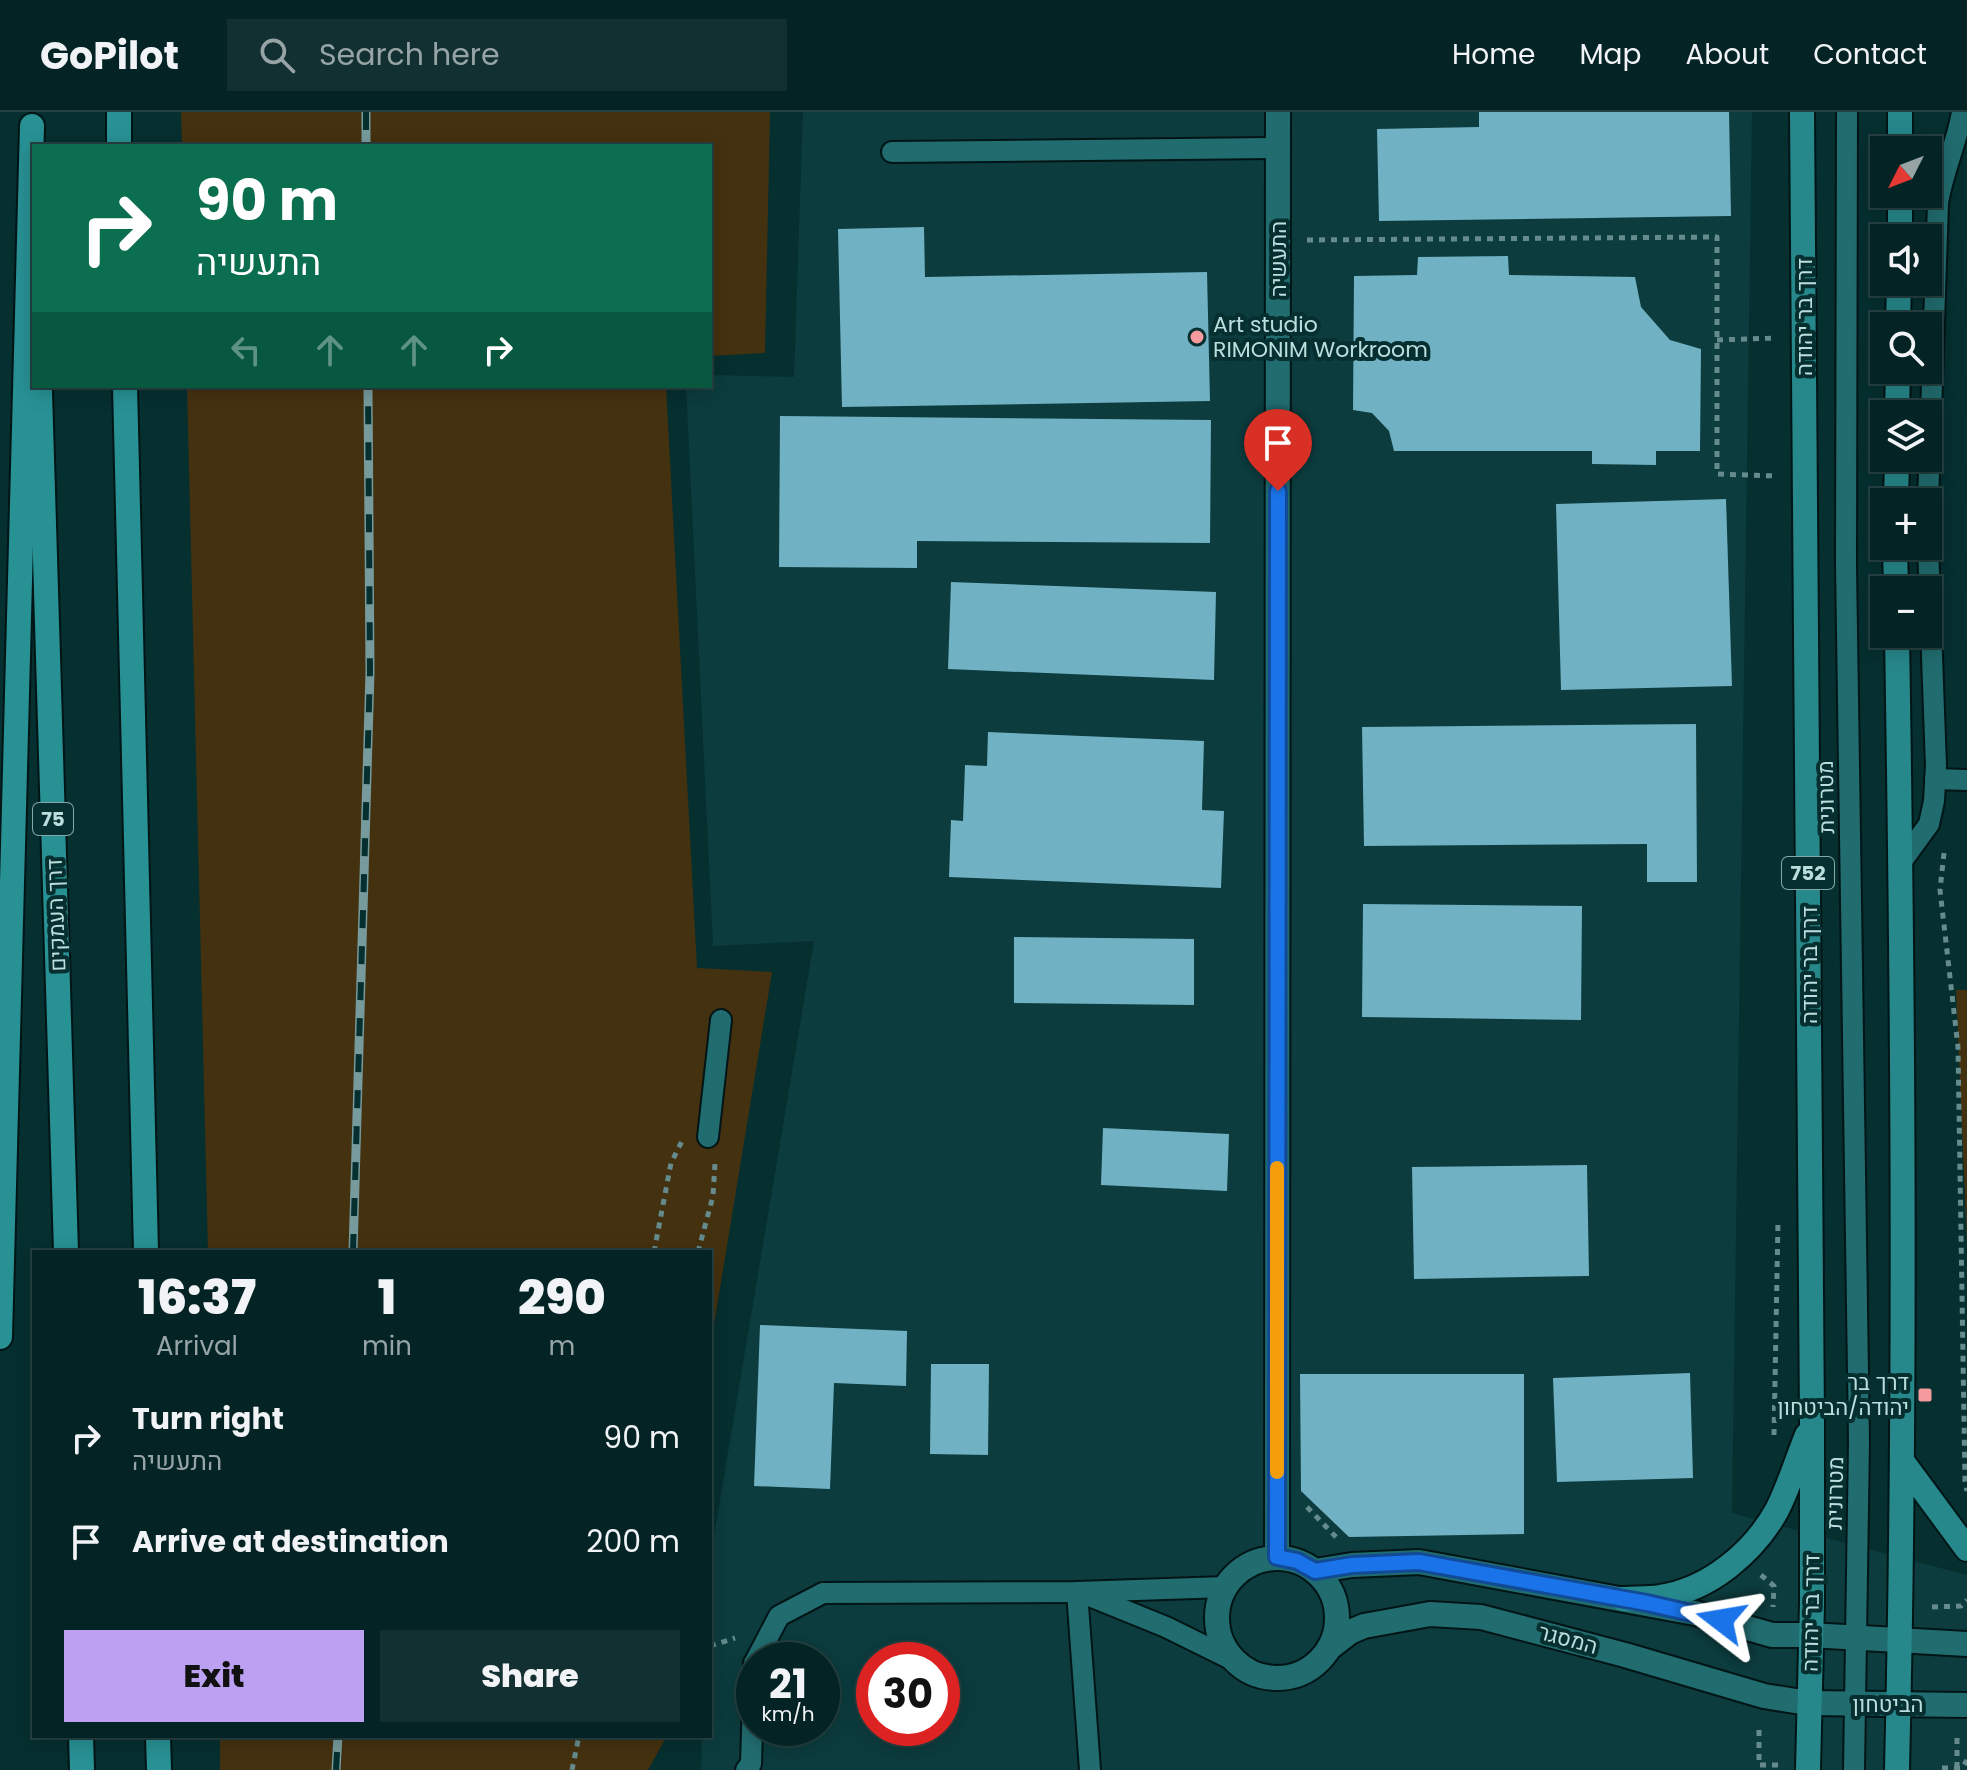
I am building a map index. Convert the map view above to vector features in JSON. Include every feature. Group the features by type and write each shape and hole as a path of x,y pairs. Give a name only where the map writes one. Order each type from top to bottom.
{"highway":[{"path":"119,112 119,144"},
{"path":"32,119 33,144"},
{"path":"0,1337 32,119"},
{"name":"דרך העמקים","path":"40,388 66,1250"},
{"path":"125,388 146,1250"},
{"path":"81,1738 82,1770"},
{"path":"158,1738 159,1770"}],"main road":[{"name":"דרך בר יהודה","path":"1802,112 1812,1421 1808,1770"},
{"path":"1900,112 1900,136"},
{"path":"1897,648 1902,1461 1897,1770"},
{"path":"1623,1599 1662,1597 1689,1588 1717,1576 1741,1556 1777,1510 1812,1421"},
{"path":"1902,1461 1967,1549"}],"street":[{"name":"התעשיה","path":"1277,1557 1278,112"},
{"path":"1235,1661 1223,1645 1218,1627 1218,1606 1225,1587 1238,1571 1257,1561 1277,1557 1297,1561 1315,1571 1328,1585 1336,1604 1338,1623 1329,1648"},
{"path":"1315,1571 1352,1565 1419,1562 1695,1613 1772,1635 1855,1636 1967,1644"},
{"name":"המסגר","path":"1235,1661 1251,1672 1270,1678 1289,1677 1308,1671 1329,1648 1364,1626 1430,1614 1481,1617 1764,1696 1808,1703"},
{"name":"הביטחון","path":"1808,1703 1967,1705"}],"lane":[{"name":"מטרונית","path":"1847,112 1846,565 1859,1441 1854,1770"},
{"path":"1928,488 1938,203 1941,181 1962,112"},
{"path":"892,152 1278,148"},
{"path":"1900,864 1929,824 1935,779 1928,560"},
{"path":"1935,779 1967,780"},
{"path":"708,1137 721,1020"},
{"path":"765,1642 779,1616 823,1593 1077,1592 1225,1587"},
{"path":"1077,1592 1130,1611 1235,1661"},
{"path":"1077,1592 1090,1770"},
{"path":"746,1770 751,1764 752,1746"}],"path":[{"path":"1278,240 1717,237 1717,474 1805,478"},
{"path":"1773,323 1774,354"},
{"path":"1717,340 1804,337"},
{"path":"1773,461 1773,492"},
{"path":"1945,845 1940,890 1958,1047 1967,1491"},
{"path":"654,1250 671,1163 683,1140 696,1134 708,1137 716,1145 713,1196 699,1250"},
{"path":"1774,1436 1778,1206"},
{"path":"1302,1499 1311,1513 1342,1541"},
{"path":"1755,1569 1774,1586 1772,1635"},
{"path":"1932,1607 1961,1606 1967,1600"},
{"path":"1759,1730 1759,1765 1780,1765"},
{"path":"572,1770 579,1738"},
{"path":"1957,1738 1957,1768"},
{"path":"1942,1768 1962,1768 1967,1760"}],"shaded area":[{"path":"181,112 770,112 765,353 712,356 712,144 182,144"},
{"path":"803,112 1752,112 1732,1513 1967,1575 1967,1770 701,1770 702,1738 712,1738 712,1548 814,941 713,946 686,388 712,388 712,375 794,377"},
{"path":"187,388 666,388 697,968 772,972 712,1337 712,1250 208,1250"},
{"path":"1956,990 1967,990 1967,1245"},
{"path":"220,1738 666,1738 648,1770 220,1770"}],"building":[{"path":"1479,112 1729,112 1731,216 1379,221 1377,129 1479,127"},
{"path":"924,227 925,277 1207,272 1210,401 842,407 838,229"},
{"path":"1508,256 1509,275 1635,277 1641,307 1670,340 1701,349 1700,451 1656,451 1656,465 1592,464 1592,451 1394,451 1389,431 1372,413 1353,410 1354,276 1417,275 1418,257"},
{"path":"780,416 1211,420 1210,543 917,541 917,568 779,567"},
{"path":"1726,499 1732,686 1561,690 1556,504"},
{"path":"951,582 1216,592 1214,680 948,669"},
{"path":"1696,724 1697,882 1647,882 1647,844 1364,846 1362,727"},
{"path":"988,732 1204,741 1202,810 1224,811 1221,888 949,877 951,820 963,821 965,765 987,766"},
{"path":"1363,904 1582,906 1581,1020 1362,1017"},
{"path":"1014,937 1194,939 1194,1005 1014,1003"},
{"path":"1103,1128 1229,1134 1227,1191 1101,1185"},
{"path":"1587,1165 1589,1276 1414,1279 1412,1167"},
{"path":"760,1325 907,1331 906,1386 834,1383 830,1489 754,1486"},
{"path":"931,1364 989,1364 988,1455 930,1454"},
{"path":"1690,1373 1693,1478 1557,1482 1553,1378"},
{"path":"1300,1374 1524,1374 1524,1534 1349,1537 1301,1491"}],"railway":[{"path":"366,112 366,144"},
{"path":"353,1250 370,672 368,388"},
{"path":"336,1770 338,1738"}],"slow traffic":[{"path":"1277,1168 1277,1472"}],"place":[{"name":"Art studio RIMONIM Workroom","path":"1197,337"},
{"name":"דרך בר יהודה/הביטחון","path":"1925,1395"}],"route":[{"path":"1278,491 1277,1557 1297,1561 1315,1571 1352,1565 1419,1562 1647,1603 1721,1620"}]}
